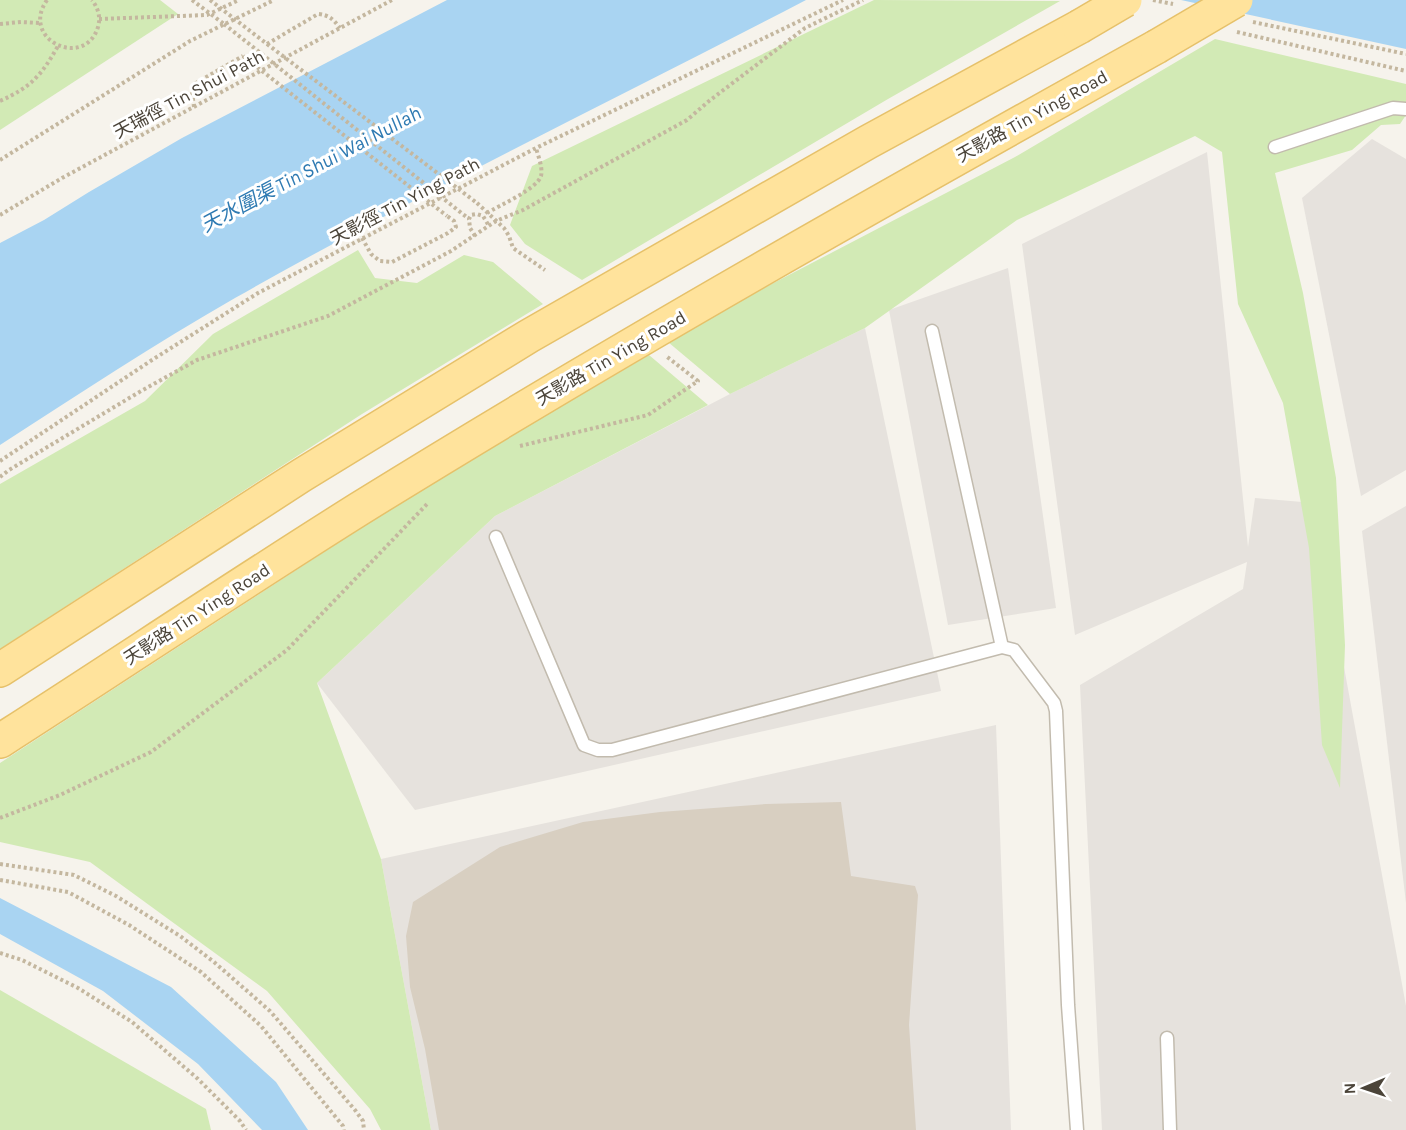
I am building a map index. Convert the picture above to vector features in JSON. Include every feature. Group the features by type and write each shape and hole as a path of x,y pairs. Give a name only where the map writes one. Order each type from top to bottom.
{"main road":[{"path":"0,670 302,475 529,336 868,142 1125,0"},
{"name":"天影路 Tin Ying Road","path":"0,741 359,510 573,380 894,192 1156,47 1237,17"}],"lane":[{"path":"1275,147 1393,108 1406,109"},
{"path":"932,331 1002,647"},
{"path":"496,537 584,745 598,750 612,750 1002,647 1014,650 1019,655 1054,702 1056,711 1067,993 1077,1130"},
{"path":"1167,1038 1170,1130"}],"path":[{"path":"47,0 40,14 43,33 50,41 67,48 77,48 86,44 93,37 99,19 98,10 92,0"},
{"path":"192,0 469,219 474,236"},
{"path":"210,0 477,203 509,236 513,248 545,270"},
{"path":"99,19 207,15 239,0"},
{"path":"0,160 190,41 274,0"},
{"name":"天瑞徑 Tin Shui Path","path":"0,215 62,177 392,0"},
{"name":"天影徑 Tin Ying Path","path":"0,461 258,293 536,148 843,0"},
{"path":"0,477 141,391 197,360 328,316 451,252 496,222 523,210 687,120 805,28 863,0"},
{"path":"1153,0 1176,5"},
{"path":"267,44 318,14 327,15 340,28"},
{"path":"1237,17 1406,54"},
{"path":"1237,17 1406,71"},
{"path":"0,23 40,23"},
{"path":"0,101 33,82 47,66 58,46"},
{"path":"194,107 192,92 196,83 243,56 454,221 456,227 392,262 380,261 371,254 362,238"},
{"path":"487,213 535,185 541,176 536,148"},
{"path":"469,219 471,215 483,216 489,226"},
{"path":"515,447 648,415 698,381 658,350"},
{"path":"0,819 60,795 151,752 288,650 432,499"},
{"path":"0,864 74,875 116,896 180,936 270,1011 355,1110 363,1121 364,1130"},
{"path":"0,880 68,892 129,925 201,972 261,1026 344,1130"},
{"path":"0,953 22,960 78,988 132,1022 198,1079 246,1130"}],"shaded area":[{"path":"1372,139 1406,159 1406,470 1361,496 1302,198"},
{"path":"1207,152 1248,547 1255,498 1314,503 1406,1006 1406,1130 1102,1130 1080,685 1243,589 1247,562 1075,635 1022,244"},
{"path":"1008,268 1056,608 948,625 889,310"},
{"path":"865,328 941,691 415,810 317,683 495,516 730,394"},
{"path":"1406,506 1406,903 1362,531"},
{"path":"996,725 1011,1130 431,1130 381,859"}],"green space":[{"path":"0,0 160,0 178,14 0,130"},
{"path":"874,0 1060,1 888,99 582,280 525,244 510,225 532,166"},
{"path":"1215,39 1406,84 1406,115 1400,124 1381,125 1352,150 1275,173 1303,293 1336,478 1345,645 1340,788 1322,745 1309,548 1283,403 1238,304 1222,152 1195,136 1017,220 865,328 730,394 668,342 764,288 1015,157"},
{"path":"358,250 375,278 417,283 464,255 493,262 543,304 362,414 0,649 0,484 145,401 213,334"},
{"path":"649,355 708,405 495,516 317,683 381,859 431,1130 381,1130 370,1109 267,991 90,862 0,842 0,763 430,483"},
{"path":"0,990 206,1109 211,1130 0,1130"}],"water":[{"name":"天水圍渠 Tin Shui Wai Nullah","path":"447,0 806,0 448,183 305,259 175,333 0,445 0,243 44,220 182,138"},
{"path":"1181,0 1406,0 1406,49"},
{"path":"0,898 171,987 276,1082 308,1130 262,1130 198,1064 103,991 0,934"}],"building":[{"path":"841,802 851,876 915,886 918,895 909,1025 916,1130 439,1130 425,1049 410,987 406,936 413,902 500,847 583,822 660,812 766,804"}]}
